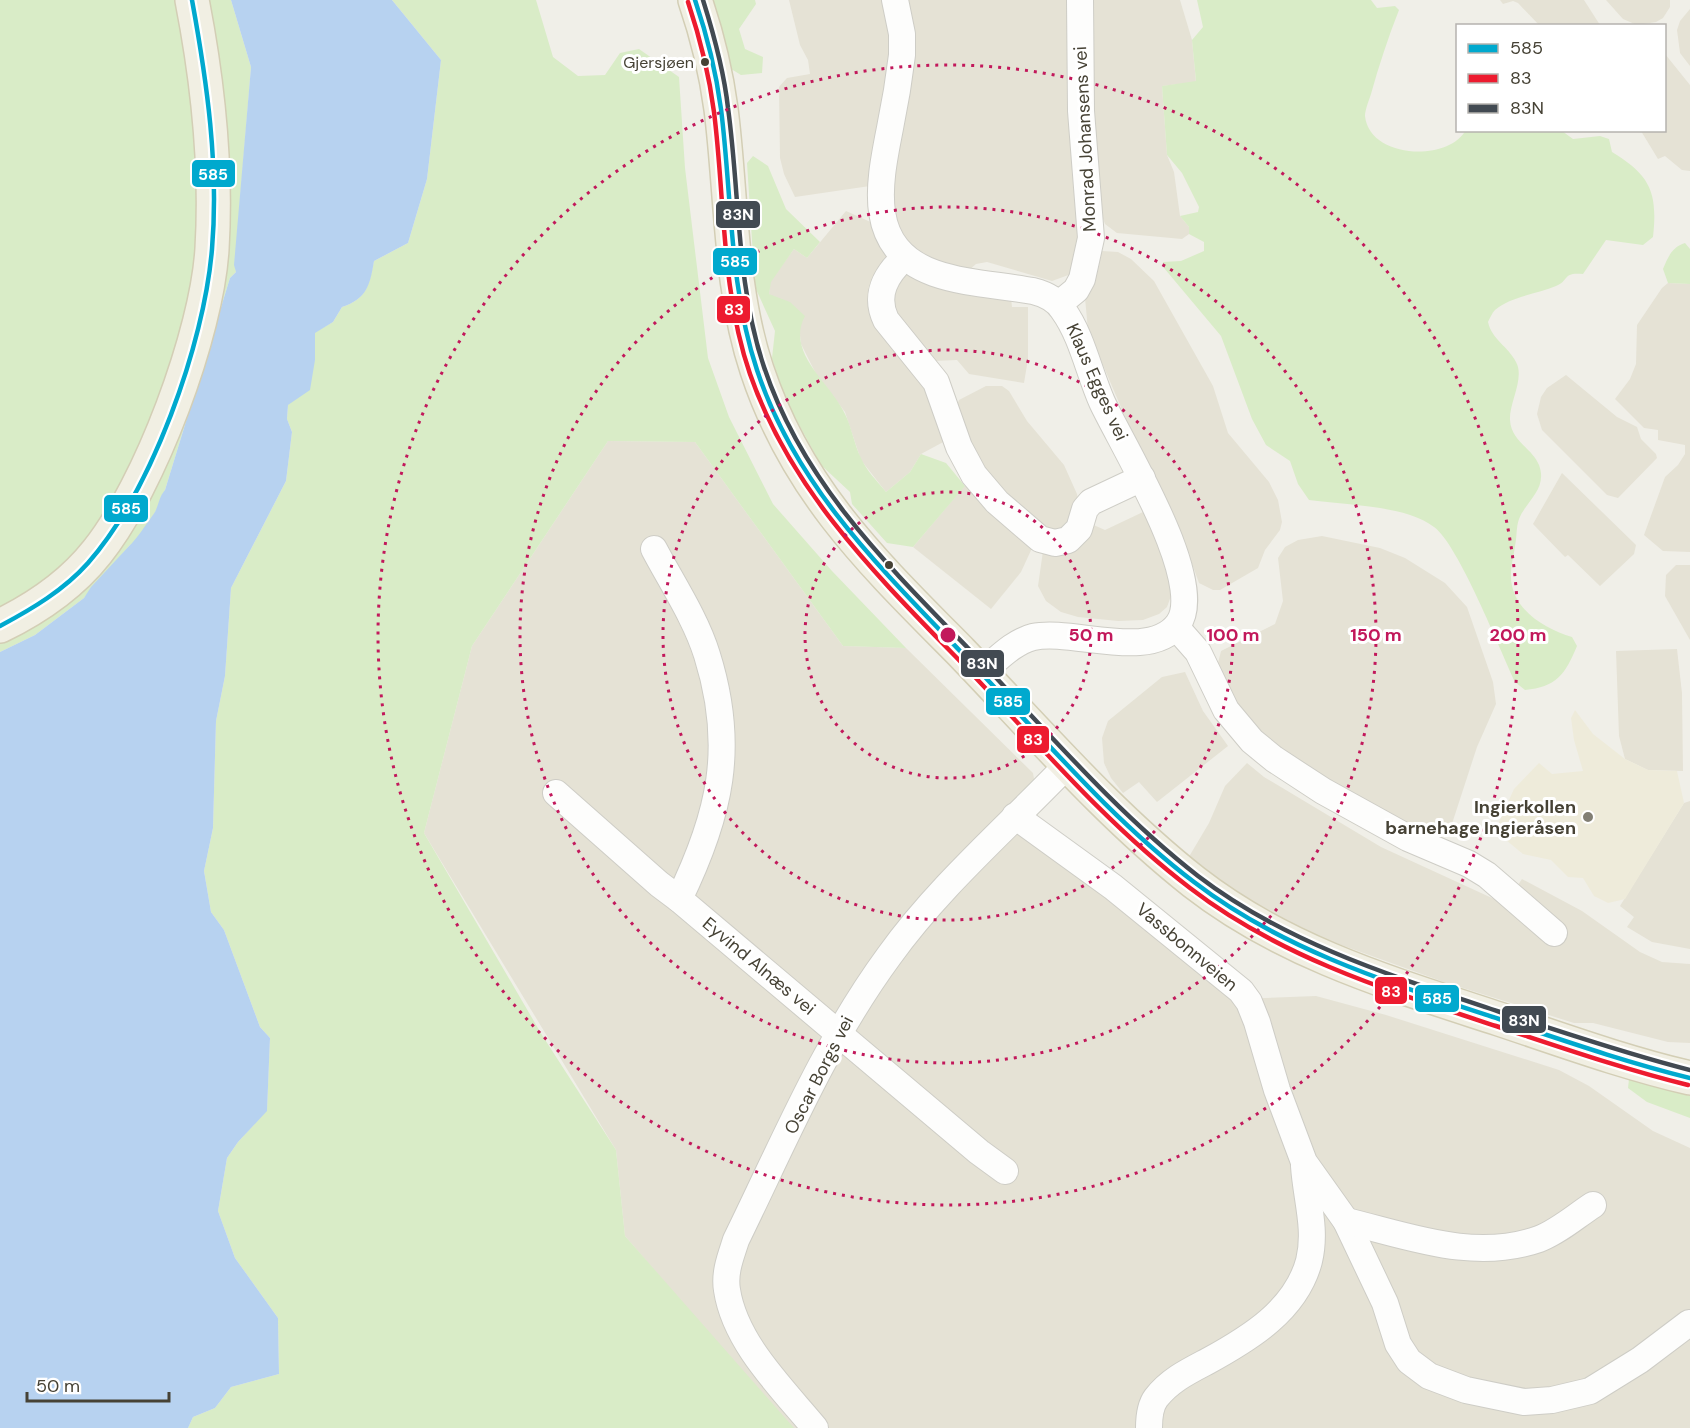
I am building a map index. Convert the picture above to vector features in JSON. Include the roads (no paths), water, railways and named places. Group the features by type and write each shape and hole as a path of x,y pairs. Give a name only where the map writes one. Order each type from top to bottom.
{"main road":[{"path":"0,626 36,606 66,584 109,536 145,471 190,350 209,279 213,219 211,123 192,0"},
{"path":"695,0 710,48 721,108 734,256 743,319 757,369 770,404 800,466 839,522 864,552 1068,764 1137,832 1195,883 1226,906 1293,945 1370,977 1612,1057 1690,1078"}],"street":[{"name":"Klaus Egges vei","path":"895,0 903,44 879,197 885,225 905,256 920,267 942,276 1033,291 1059,304 1073,326 1102,401 1142,478 1170,543 1185,593 1185,609 1176,627"},
{"name":"Monrad Johansens vei","path":"1059,304 1076,290 1082,279 1091,238 1082,111 1080,0"},
{"path":"905,256 890,272 882,288 880,304 883,314 931,373 964,458 980,484 997,502 1040,539 1059,542 1071,538 1079,529 1085,509 1091,502 1142,478"},
{"path":"654,549 707,653 717,692 722,741 720,785 711,824 679,899"},
{"path":"981,673 1016,644 1031,638 1054,635 1102,641 1138,642 1160,637 1176,627 1198,652 1226,710 1252,741 1274,759 1323,791 1408,838 1469,864 1487,875 1554,933"},
{"name":"Oscar Borgs vei","path":"815,1428 746,1342 729,1297 727,1268 736,1240 838,1032 889,956 918,920 1015,816 1068,764"},
{"name":"Eyvind Alnæs vei","path":"555,794 659,884 979,1152 1005,1171"},
{"name":"Vassbonnveien","path":"1015,816 1113,887 1241,991 1249,1002 1257,1022 1277,1090 1304,1162 1312,1239 1306,1269 1297,1288 1283,1308 1254,1333 1171,1382 1155,1399 1149,1414 1149,1428"},
{"name":"Vassbonnveien","path":"1304,1162 1346,1221 1385,1303 1398,1344 1409,1360 1429,1376 1466,1390 1524,1401 1552,1400 1590,1391 1640,1360 1689,1323"},
{"path":"1346,1221 1433,1244 1481,1249 1517,1245 1541,1238 1593,1206"}],"water":[{"path":"231,0 392,0 441,60 427,179 408,243 374,261 369,284 362,295 342,307 333,322 315,333 315,360 310,390 288,405 287,419 292,432 286,481 231,588 225,676 216,721 213,828 204,871 211,912 224,930 260,1027 270,1038 267,1111 238,1142 227,1158 218,1211 235,1258 278,1318 279,1374 231,1387 215,1408 193,1417 188,1428 0,1428 0,652 35,635 84,598 91,587 139,535 155,512 165,490 230,278 236,272 234,265 251,67"}],"place":[{"name":"Gjersjøen","path":"705,62"},
{"name":"Ingierkollen barnehage Ingieråsen","path":"1588,817"}]}
